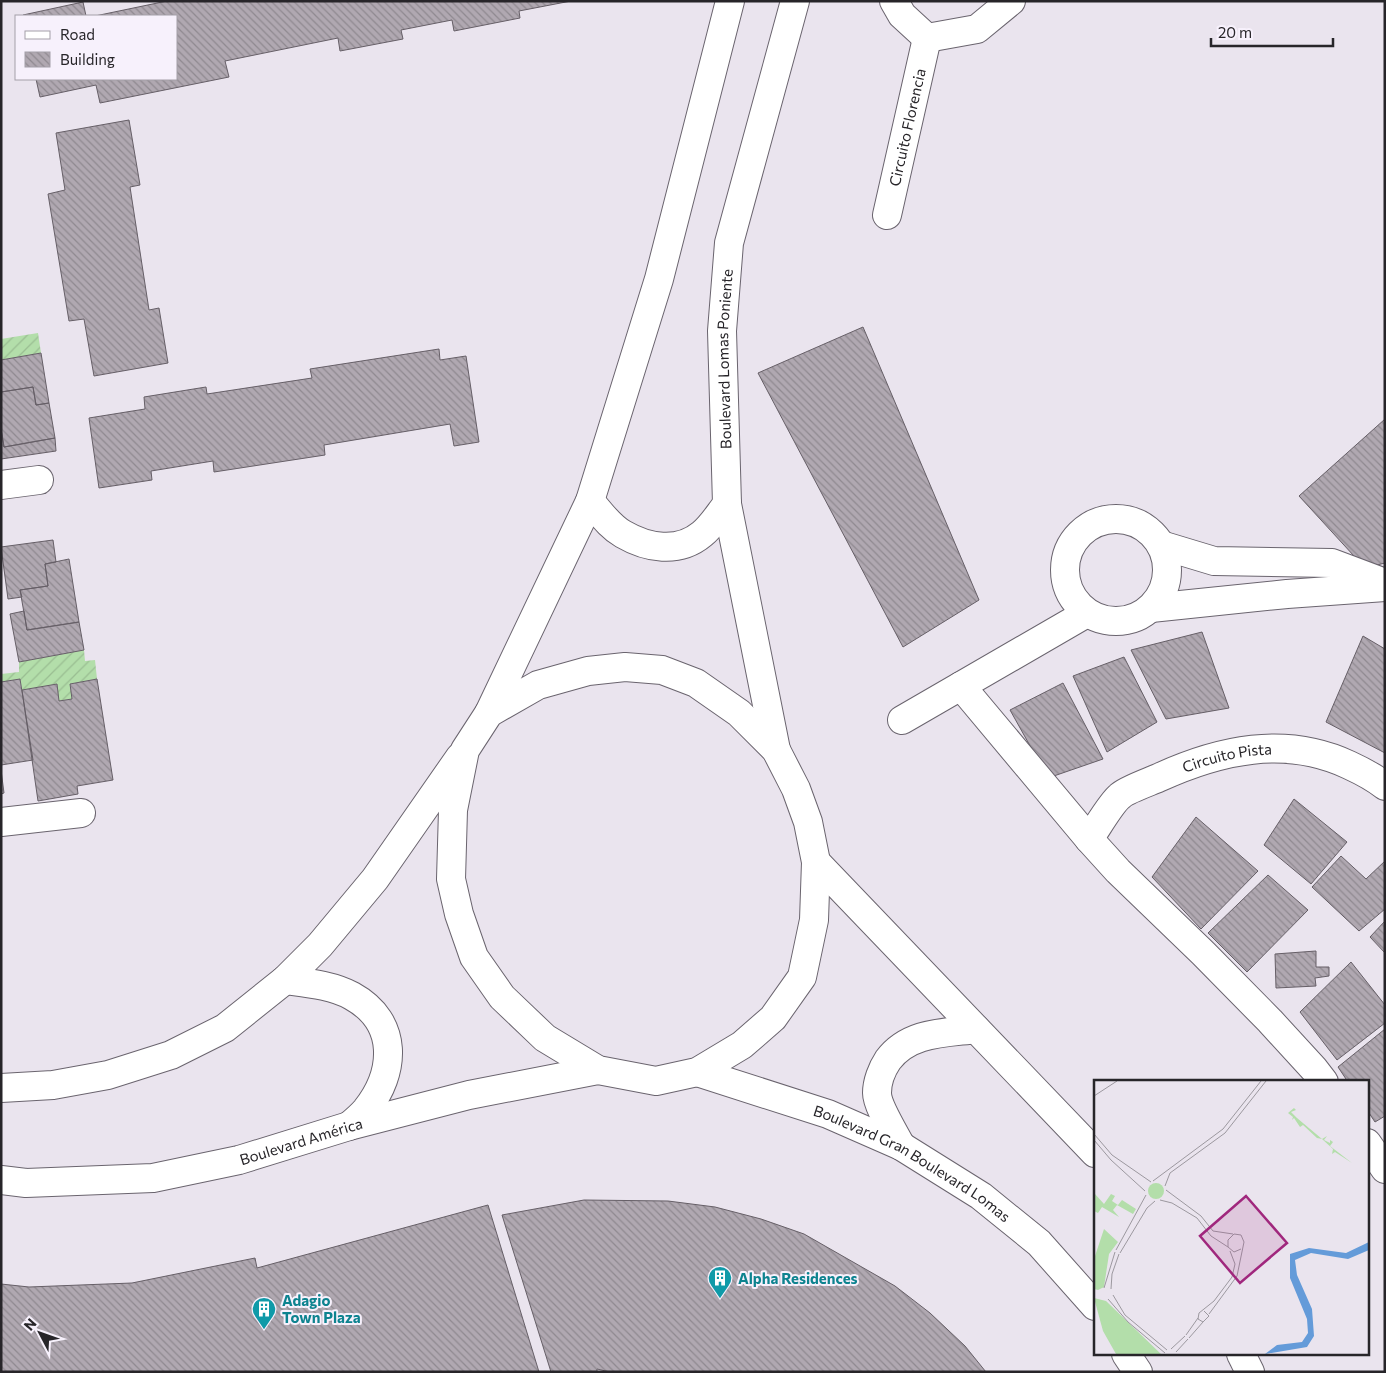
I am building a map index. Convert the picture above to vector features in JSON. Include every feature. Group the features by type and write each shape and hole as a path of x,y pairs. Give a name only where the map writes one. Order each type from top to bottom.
{"street":[{"path":"1,1088 53,1085 108,1075 171,1055 225,1028 285,980 320,945 375,879 465,750 489,713 590,501 658,279 730,1"},
{"name":"Boulevard Lomas Poniente","path":"776,750 726,504 722,331 730,243 795,1"},
{"path":"894,1 902,15 927,38 977,29 1011,1"},
{"name":"Circuito Florencia","path":"887,216 927,38"},
{"path":"1,485 39,480"},
{"path":"590,501 609,523 622,533 650,545 671,548 687,543 703,533 726,504"},
{"path":"1120,519 1136,523 1150,533 1161,545 1166,561 1166,578 1161,594 1151,608 1136,617 1120,621 1103,620 1087,613 1075,602 1067,587 1064,570 1067,554 1076,539 1088,528 1103,521 1120,519"},
{"path":"1161,545 1214,561 1332,563 1385,584"},
{"path":"1151,608 1287,594 1385,588"},
{"path":"902,720 1087,613"},
{"path":"465,750 453,810 451,879 459,914 474,957 502,997 545,1038 598,1070 656,1081 697,1072 742,1045 773,1018 802,977 814,920 816,862 808,822 796,789 776,750 739,713 696,683 662,670 625,667 588,671 538,685 489,713"},
{"path":"961,686 1089,839 1137,890 1264,1014 1314,1068 1323,1080"},
{"name":"Circuito Pista","path":"1089,839 1120,795 1181,767 1233,752 1268,748 1302,750 1336,759 1375,778 1385,786"},
{"path":"1,822 81,813"},
{"path":"816,862 1094,1152"},
{"path":"285,980 336,989 352,996 374,1013 383,1029 388,1044 389,1058 379,1091 365,1112 349,1126"},
{"path":"901,1146 885,1116 877,1094 882,1069 896,1050 915,1039 935,1034 976,1029"},
{"name":"Boulevard América","path":"1,1180 26,1183 153,1178 239,1160 349,1126 469,1095 598,1070"},
{"name":"Boulevard Gran Boulevard Lomas","path":"697,1072 828,1114 901,1146 981,1196 1040,1243 1094,1305"},
{"path":"1368,1144 1385,1169"},
{"path":"1127,1356 1138,1372"},
{"path":"1242,1356 1250,1372"}],"green space":[{"path":"38,333 41,353 1,360 1,339"},
{"path":"84,650 85,661 95,660 97,679 70,684 72,699 59,701 57,684 22,690 20,679 1,682 1,674 19,672 19,662"}],"building":[{"path":"167,1 571,1 519,11 520,18 454,31 452,20 401,30 403,39 340,51 338,38 225,61 229,77 100,103 96,85 40,97 36,80 178,80 178,15 100,15"},
{"path":"83,2 86,15 23,15"},
{"path":"129,120 140,185 130,187 149,310 159,308 168,363 94,376 84,319 69,321 48,194 65,190 56,133"},
{"path":"863,327 979,600 903,647 758,373"},
{"path":"439,349 440,360 466,356 479,442 454,446 450,424 324,445 325,455 214,472 213,461 151,471 152,480 99,488 89,418 145,409 144,397 206,387 207,394 312,378 310,369"},
{"path":"41,353 49,403 36,405 33,387 1,392 1,360"},
{"path":"33,387 36,405 49,403 55,438 4,447 1,429 1,392"},
{"path":"1385,419 1385,563 1365,568 1299,496"},
{"path":"1,429 4,447 55,438 56,451 1,459"},
{"path":"53,540 56,562 45,564 48,586 20,590 22,597 8,599 1,547"},
{"path":"69,559 79,622 27,630 20,590 48,586 45,564"},
{"path":"24,611 27,630 79,622 84,650 19,662 10,614"},
{"path":"1202,632 1229,708 1166,719 1131,650"},
{"path":"1363,636 1385,649 1385,753 1326,722"},
{"path":"1124,657 1157,722 1107,752 1073,676"},
{"path":"20,679 33,760 1,765 1,682"},
{"path":"97,679 113,780 77,786 78,794 38,801 22,690 57,684 59,701 72,699 70,684"},
{"path":"1063,683 1103,759 1048,778 1010,710"},
{"path":"1,770 4,793 1,794"},
{"path":"1294,799 1347,842 1311,884 1264,845"},
{"path":"1196,817 1258,871 1201,929 1152,877"},
{"path":"1341,856 1366,879 1385,861 1385,909 1359,931 1312,887"},
{"path":"1268,875 1308,910 1247,972 1208,933"},
{"path":"1385,921 1385,953 1370,937"},
{"path":"1316,951 1316,967 1329,967 1329,976 1315,978 1316,986 1276,988 1275,954"},
{"path":"1351,962 1385,1005 1385,1023 1337,1060 1300,1012"},
{"path":"1385,1029 1385,1116 1375,1122 1368,1112 1368,1080 1347,1080 1338,1067"},
{"name":"Alpha Residences","path":"584,1200 668,1201 715,1207 761,1219 804,1234 895,1286 930,1313 965,1346 986,1372 610,1372 597,1369 597,1372 551,1372 502,1215"},
{"name":"Adagio Town Plaza","path":"488,1205 539,1372 1,1372 1,1284 29,1287 132,1283 255,1258 257,1268"}],"place":[{"name":"Alpha Residences","path":"720,1299"},
{"name":"Adagio Town Plaza","path":"264,1330"}]}
